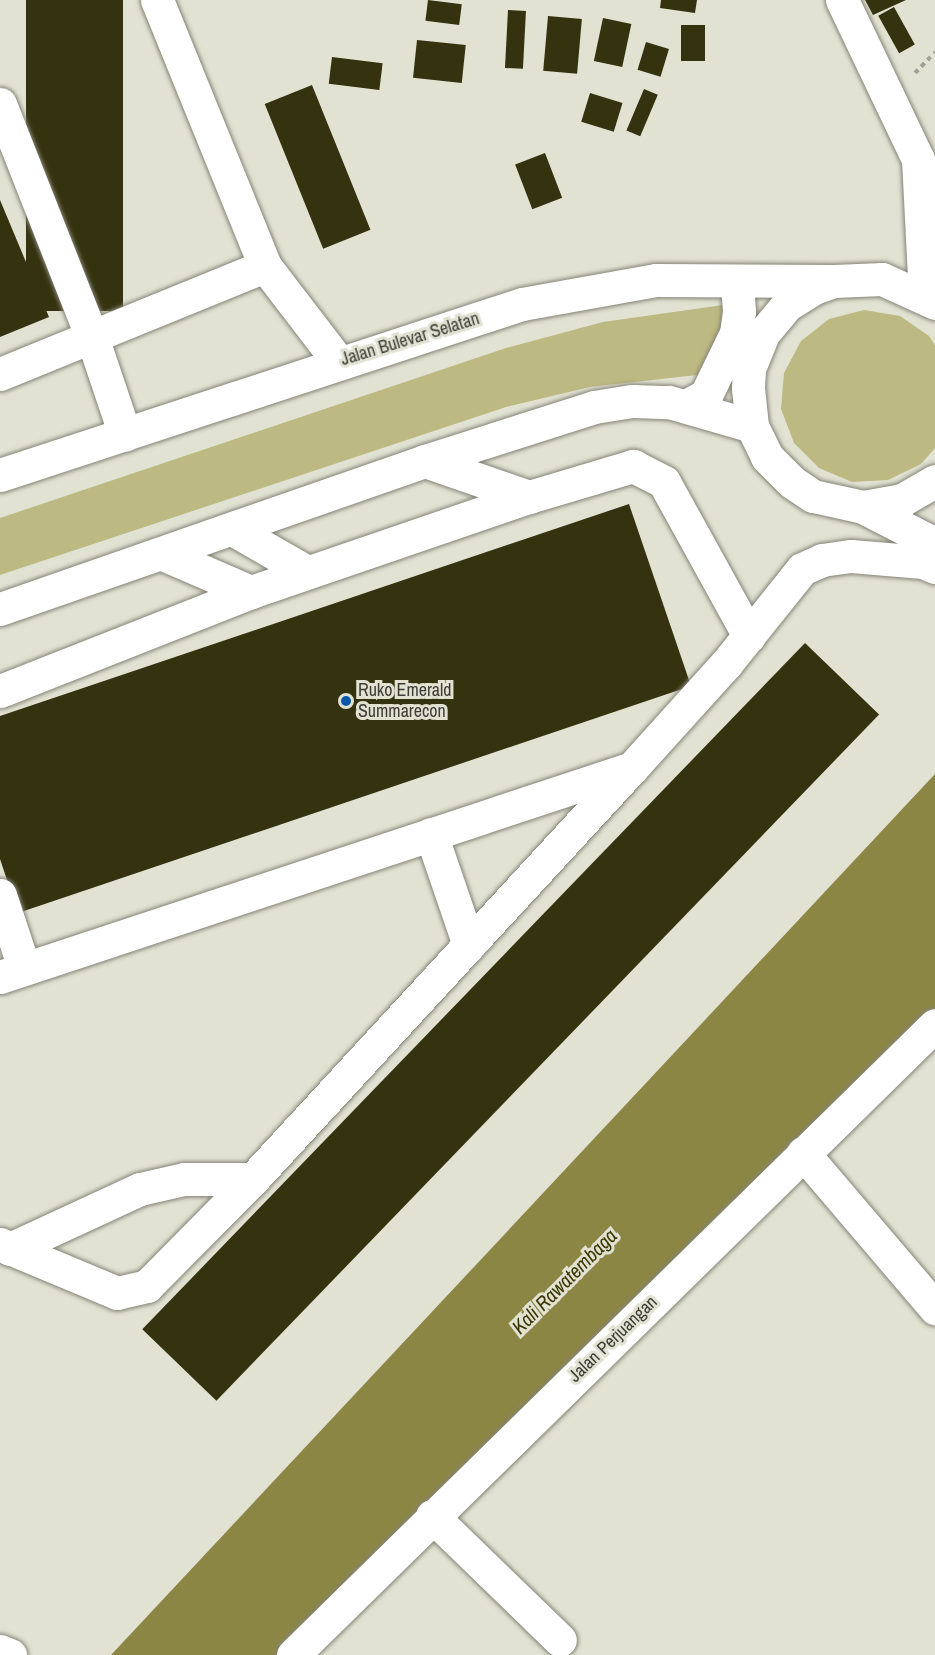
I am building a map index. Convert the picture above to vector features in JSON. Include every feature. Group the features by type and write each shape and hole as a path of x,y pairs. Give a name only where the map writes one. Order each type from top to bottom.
{"main road":[{"path":"157,0 265,266 338,361"},
{"path":"842,0 926,154 922,181 930,299"},
{"path":"0,104 92,337 125,435"},
{"path":"0,374 265,266"},
{"name":"Jalan Bulevar Selatan","path":"0,475 125,435 338,361 522,303 591,288 656,280 882,279 930,299"},
{"path":"688,405 706,395 736,333 737,281"},
{"path":"834,281 787,305 763,334 749,369 748,407 752,426 767,457 792,482 813,496 863,507 935,544"},
{"path":"0,609 234,530 426,461 594,406 633,401 688,405 752,426"},
{"path":"426,461 529,497"},
{"path":"0,692 251,592 529,497 626,467 655,475 671,494 749,636"},
{"path":"863,507 902,500 935,481"},
{"path":"234,530 307,572"},
{"path":"163,554 251,592"},
{"path":"5,1247 117,1293 147,1286 253,1179 631,768 749,636 802,569 822,560 870,557 935,567"},
{"path":"0,895 12,973 631,768"},
{"path":"431,834 469,945"},
{"name":"Jalan Perjuangan","path":"293,1655 432,1516 935,1025"},
{"path":"803,1153 935,1308"},
{"path":"5,1247 140,1189 184,1179 253,1179"},
{"path":"432,1516 560,1640"},
{"path":"0,1651 10,1655"}],"shaded area":[{"path":"723,305 733,311 697,375 590,387 506,407 0,575 0,518 506,348 603,322"},
{"path":"864,310 900,316 929,336 935,345 935,448 921,464 888,480 852,482 819,468 794,443 781,409 784,373 801,341 829,319"}],"water":[{"name":"Kali Rawatembaga","path":"935,774 935,1025 293,1655 111,1655"}],"building":[{"path":"26,0 123,0 123,311 26,311"},
{"path":"428,0 462,4 459,25 425,21"},
{"path":"661,0 697,0 695,13 660,8"},
{"path":"865,0 906,0 873,15"},
{"path":"894,7 915,45 899,53 878,16"},
{"path":"508,10 526,11 523,69 505,68"},
{"path":"548,16 582,19 577,74 543,71"},
{"path":"603,18 631,24 622,67 594,61"},
{"path":"681,25 705,25 705,61 681,61"},
{"path":"417,40 466,45 462,83 413,78"},
{"path":"646,42 669,49 660,77 638,70"},
{"path":"332,57 383,63 379,90 329,84"},
{"path":"312,85 370,230 323,249 265,104"},
{"path":"644,89 658,95 640,136 626,130"},
{"path":"590,93 623,103 614,132 581,122"},
{"path":"545,153 562,198 532,209 515,164"},
{"path":"0,200 49,317 0,337"},
{"name":"Ruko Emerald Summarecon","path":"629,504 691,686 18,913 0,859 0,716"},
{"path":"805,643 879,715 216,1401 142,1329"}],"place":[{"name":"Ruko Emerald Summarecon","path":"346,701"}]}
